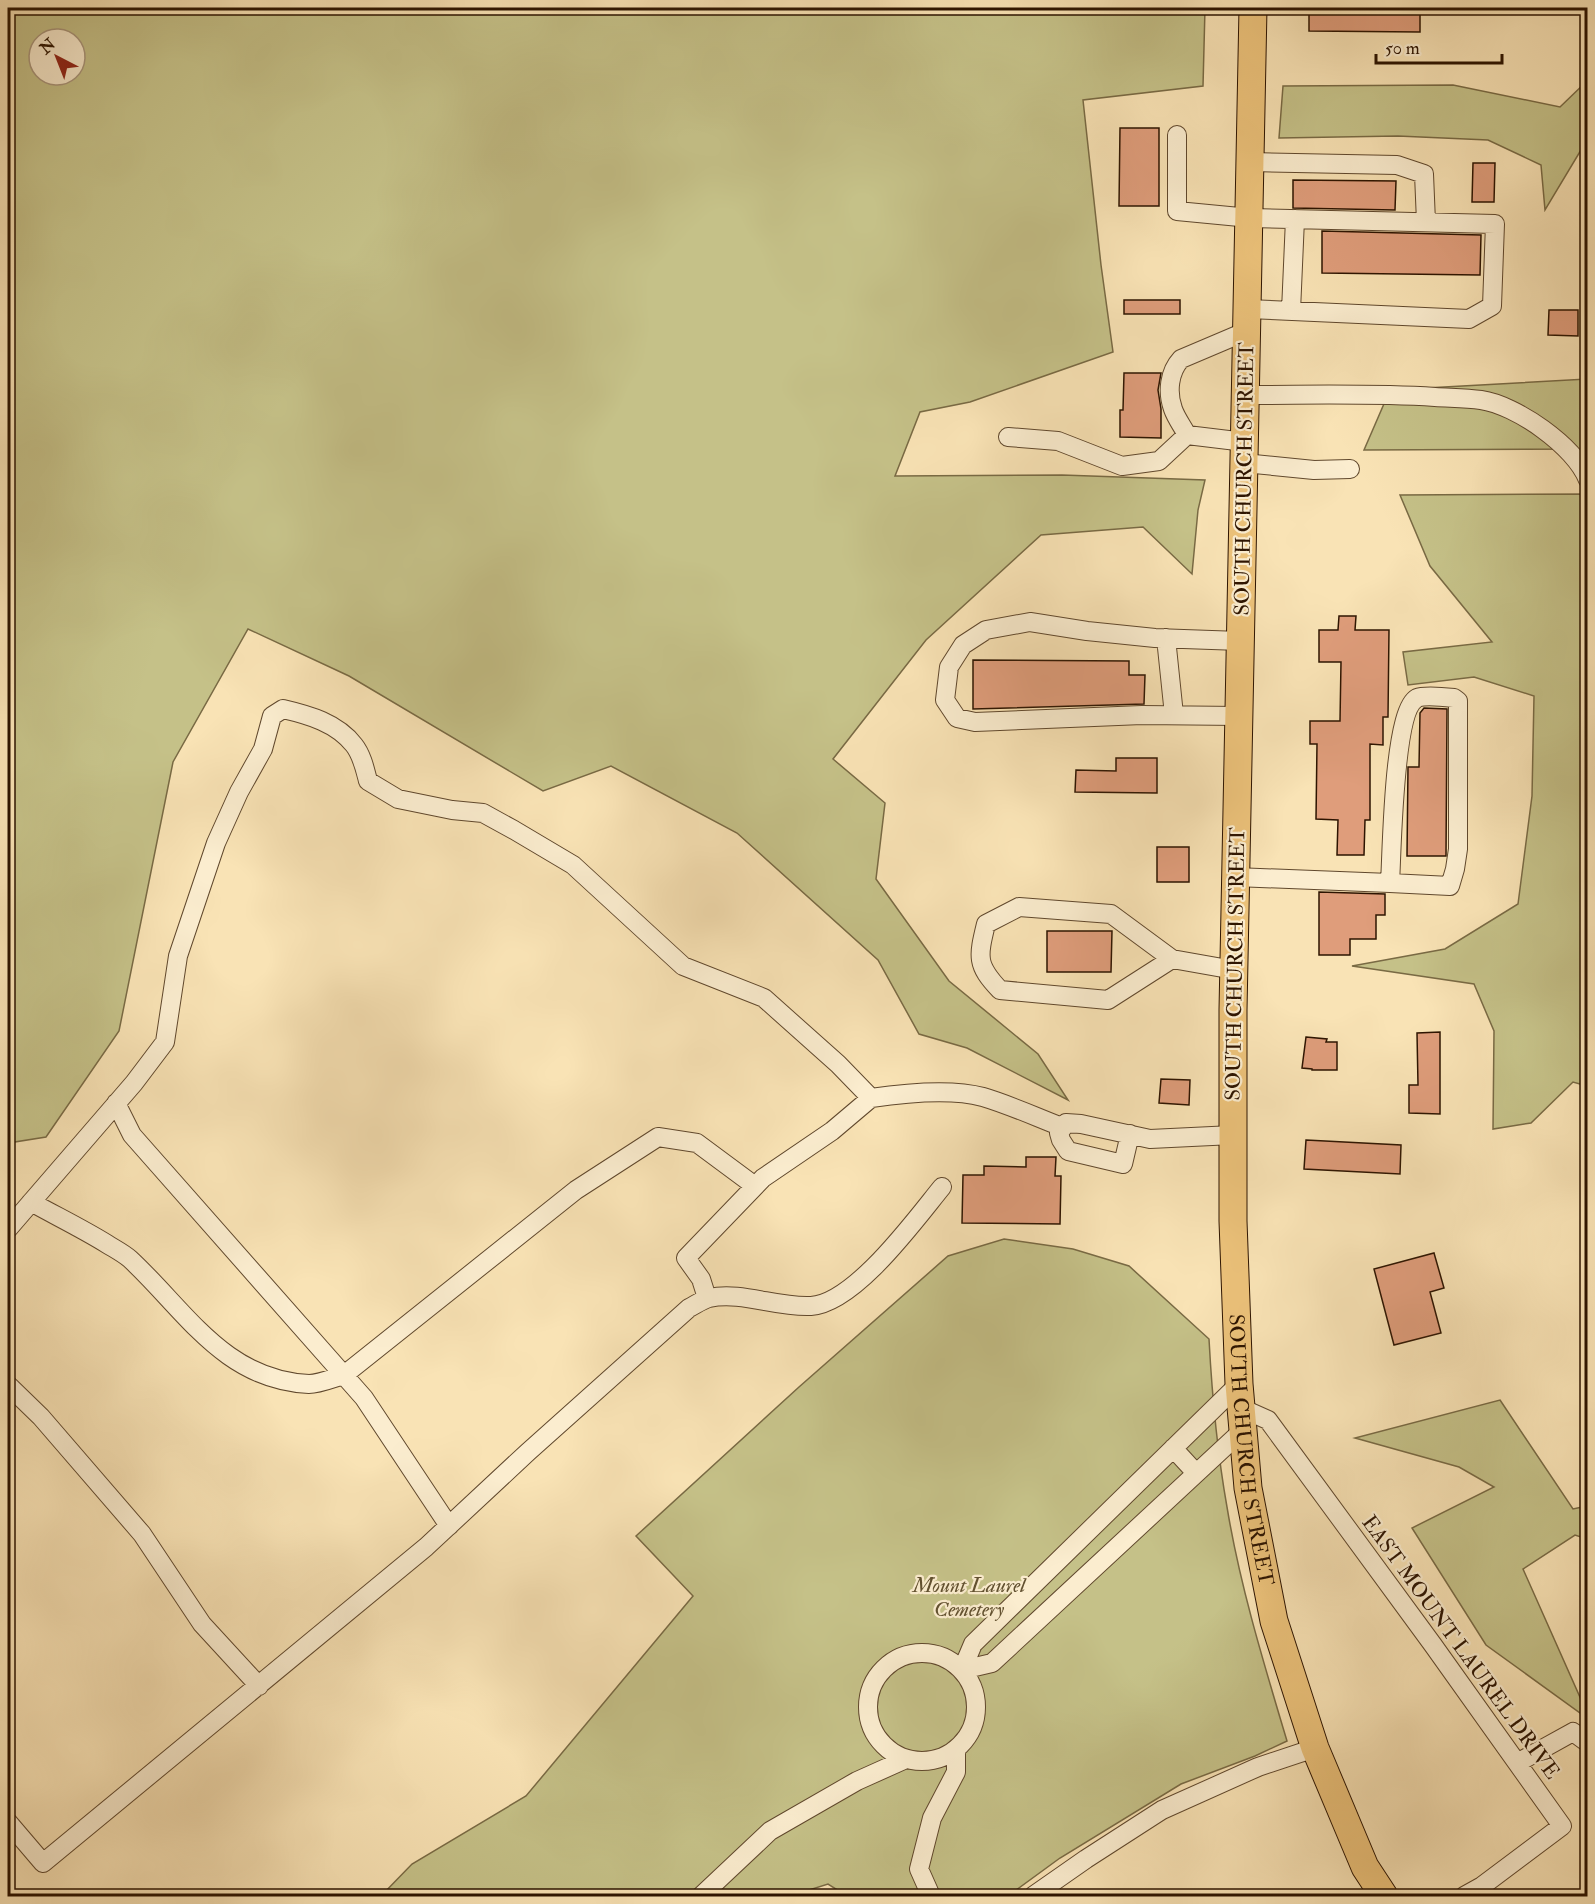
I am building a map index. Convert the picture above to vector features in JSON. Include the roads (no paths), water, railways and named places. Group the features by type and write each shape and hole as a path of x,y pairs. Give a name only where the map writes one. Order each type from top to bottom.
{"highway":[{"name":"SOUTH CHURCH STREET","path":"1253,8 1234,970 1233,1221 1241,1407 1248,1488 1274,1621 1315,1748 1365,1867 1384,1896"}],"street":[{"path":"1178,135 1177,211 1250,218 1495,224 1492,306 1468,319 1291,311 1247,320 1181,359 1173,367 1169,388 1173,409 1187,435 1245,453 1314,470 1350,469"},
{"path":"1251,162 1397,165 1424,174 1426,222"},
{"path":"1291,311 1295,219"},
{"path":"1246,394 1408,395 1482,400 1517,413 1551,434 1586,475"},
{"path":"1008,437 1058,441 1122,466 1159,461 1187,435"},
{"path":"1239,716 1142,715 975,722 957,718 945,700 949,667 963,645 986,630 1030,622 1087,631 1240,641"},
{"path":"1167,638 1174,715"},
{"path":"1236,877 1450,886 1458,849 1458,701 1454,698 1419,697 1407,713 1397,757 1390,883"},
{"path":"8,1229 165,1042 177,956 216,843 239,792 263,749 272,716 283,709 327,722 354,744 362,759 368,781 398,800 483,813 573,865 683,966 764,998 838,1064 871,1098"},
{"path":"1172,959 1108,1000 1000,990 985,974 980,950 986,924 1019,907 1111,915 1172,959 1234,970"},
{"path":"707,1298 701,1279 686,1258 771,1172 832,1131 871,1098 898,1094 952,1093 981,1097 1062,1127"},
{"path":"116,1103 132,1135 364,1398 449,1526"},
{"path":"1130,1134 1123,1164 1068,1151 1059,1133 1066,1123 1081,1124 1130,1134 1150,1139 1233,1135"},
{"path":"31,1202 93,1235 129,1258 176,1309 220,1350 249,1370 275,1378 311,1384 344,1375 576,1190 658,1137 697,1143 755,1186"},
{"path":"8,1822 43,1863 426,1547 688,1308 707,1298 728,1297 812,1306 830,1300 846,1291 873,1267 942,1187"},
{"path":"8,1385 41,1417 142,1534 202,1623 260,1686"},
{"path":"962,1670 973,1644 1173,1448 1241,1407"},
{"path":"962,1670 992,1663 1196,1473 1241,1407"},
{"name":"EAST MOUNT LAUREL DRIVE","path":"1241,1407 1268,1420 1562,1826 1482,1886 1464,1896"},
{"path":"1173,1448 1196,1473"},
{"path":"914,1653 931,1653 948,1659 962,1670 972,1684 976,1702 975,1720 968,1736 956,1749 941,1758 923,1761 906,1759 889,1751 876,1737 869,1721 868,1702 872,1685 882,1669 897,1659 914,1653"},
{"path":"1517,1763 1574,1732 1587,1743"},
{"path":"1033,1896 1162,1810 1258,1767 1315,1748"},
{"path":"931,1896 919,1869 932,1818 956,1772 956,1749"},
{"path":"701,1896 770,1832 858,1781 906,1759"}],"park label":[{"name":"Mount Laurel Cemetery","path":"969,1597"}]}
